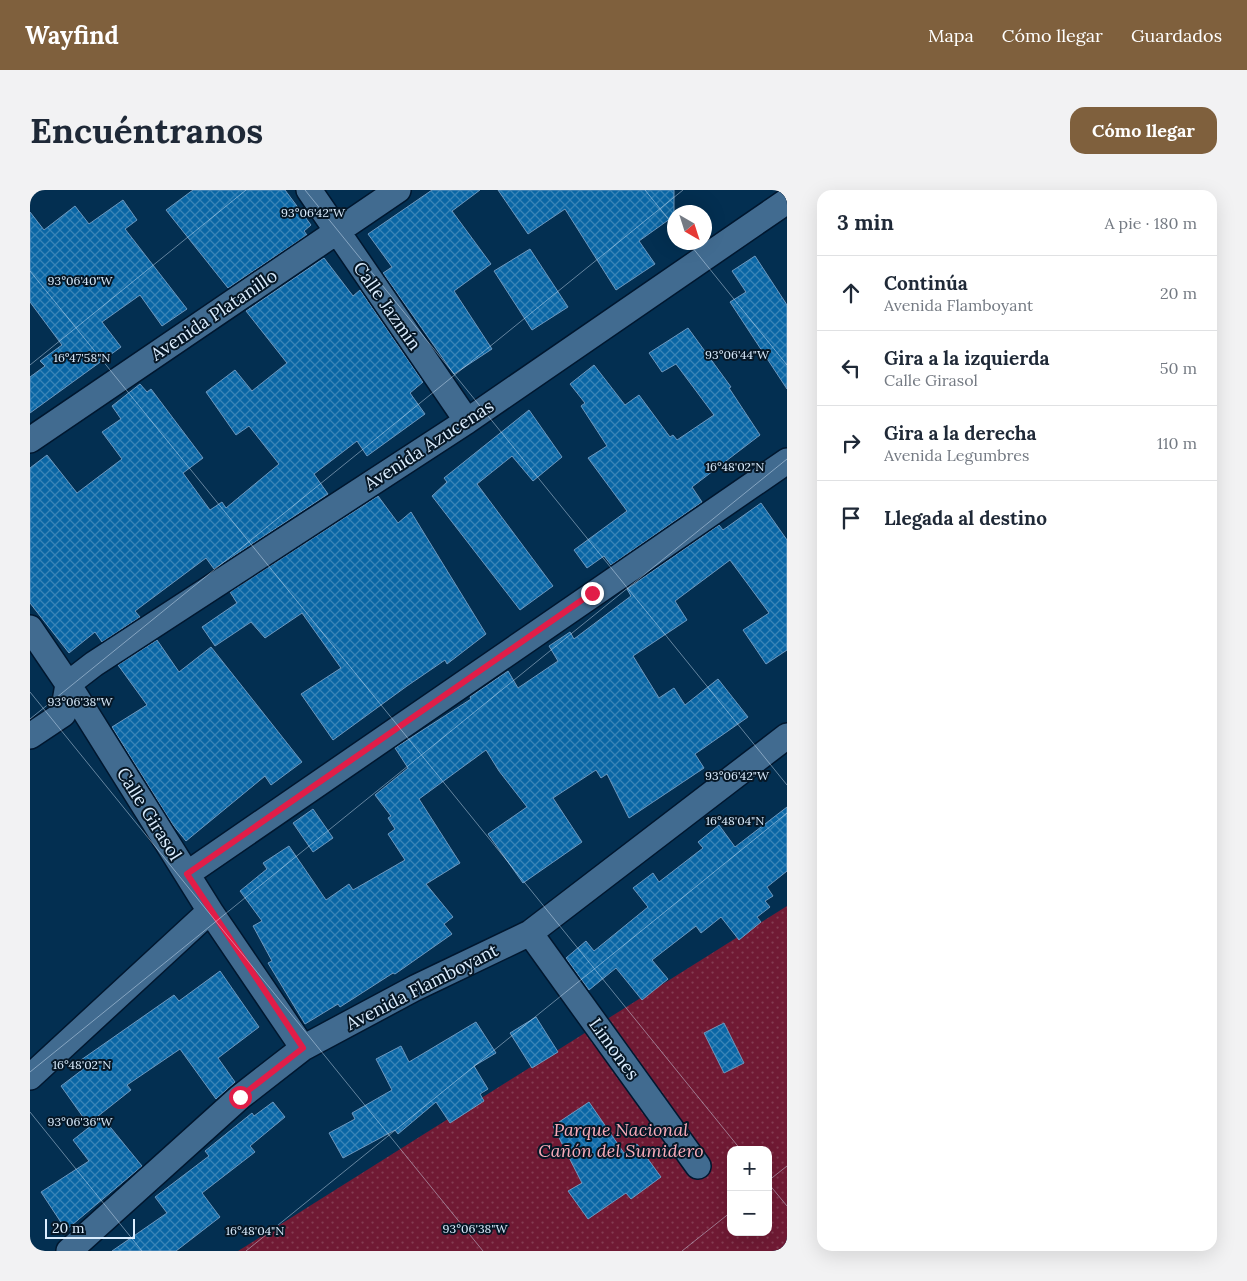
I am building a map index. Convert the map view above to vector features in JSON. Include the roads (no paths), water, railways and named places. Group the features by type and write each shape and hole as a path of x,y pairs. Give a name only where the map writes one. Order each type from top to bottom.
{"street":[{"name":"Calle Jazmín","path":"309,190 467,421"},
{"name":"Avenida Platanillo","path":"30,440 398,190"},
{"name":"Avenida Azucenas","path":"68,684 94,664 467,421 787,201"},
{"path":"187,874 787,461"},
{"name":"Calle Girasol","path":"30,628 68,684 210,911 303,1048"},
{"path":"30,736 64,714 68,684"},
{"name":"Avenida Flamboyant","path":"69,1251 240,1097 303,1048 414,988 530,933 787,736"},
{"path":"30,1077 210,911"},
{"name":"Limones","path":"530,933 698,1166"}],"park label":[{"name":"Parque Nacional Cañón del Sumidero","path":"621,1140"}]}
